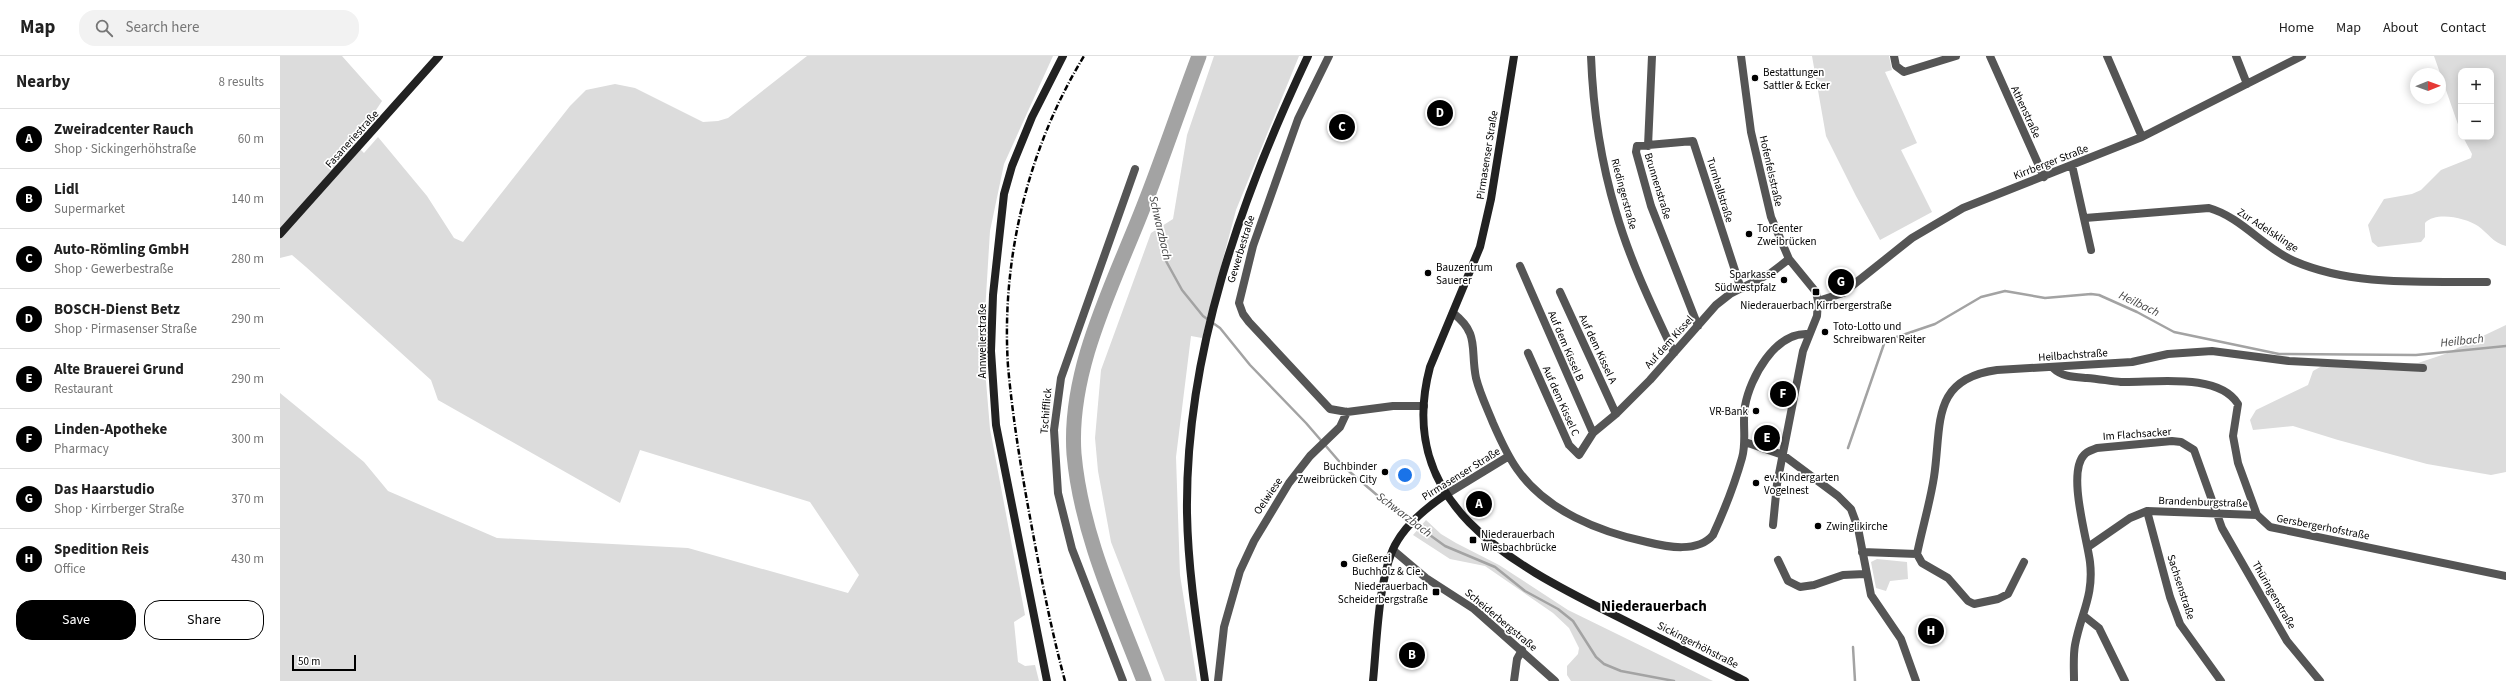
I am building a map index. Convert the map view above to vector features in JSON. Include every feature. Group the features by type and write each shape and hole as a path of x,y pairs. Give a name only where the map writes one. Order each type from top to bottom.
{"main road":[{"name":"Fasaneriestraße","path":"280,234 439,56"},
{"name":"Annweilerstraße","path":"1047,681 996,425 991,350 993,295 1004,194 1012,166 1032,117 1063,56"},
{"path":"1206,681 1191,575 1187,513 1193,416 1205,350 1222,274 1240,219 1270,139 1308,56"},
{"name":"Pirmasenser Straße","path":"1453,312 1474,267 1486,226 1514,56"},
{"name":"Sickingerhöhstraße","path":"1453,312 1430,367 1425,384 1424,406 1427,449 1432,469 1445,495 1476,530 1534,574 1745,681"},
{"name":"Pirmasenser Straße","path":"1373,681 1380,610 1393,550 1406,529 1420,514 1445,495"}],"street":[{"name":"Gewerbestraße","path":"1329,56 1298,119 1253,246 1239,302 1243,314 1249,322 1330,409 1347,412"},
{"name":"Riedingerstraße","path":"1591,56 1600,144 1616,213 1656,314 1674,353"},
{"name":"Brunnenstraße","path":"1652,56 1648,146 1635,147 1651,206 1698,326"},
{"name":"Hofenfelsstraße","path":"1741,56 1756,163 1771,217 1789,259 1816,292 1818,301"},
{"path":"1894,56 1899,70 1904,72 1956,56"},
{"name":"Athenstraße","path":"1991,56 2044,177"},
{"path":"2107,56 2142,137"},
{"path":"2236,56 2247,84"},
{"name":"Kirrberger Straße","path":"1818,301 1843,293 1912,238 1945,217 1963,208 2142,137 2302,56"},
{"name":"Turnhallstraße","path":"1648,146 1692,141 1741,289"},
{"path":"2072,166 2085,218 2091,250"},
{"name":"Tschifflick","path":"1123,681 1072,549 1058,493 1054,430 1061,378 1135,169"},
{"name":"Zur Adelsklinge","path":"2085,218 2209,208 2226,216 2269,246 2295,261 2331,271 2376,280 2487,282"},
{"name":"Auf dem Kissel","path":"1579,455 1593,433 1616,414 1724,298 1756,282 1789,259"},
{"name":"Auf dem Kissel B","path":"1520,266 1593,433"},
{"name":"Auf dem Kissel A","path":"1560,292 1616,414"},
{"path":"1773,525 1783,455 1808,334 1817,316 1818,301"},
{"name":"Pirmasenser Straße","path":"1445,495 1509,456 1480,393 1471,334 1467,325 1453,312"},
{"path":"1509,456 1518,470 1538,491 1581,521 1607,532 1636,540 1670,546 1685,546 1706,542 1713,535 1742,458 1745,442 1745,407 1756,376 1782,342 1795,335 1808,334"},
{"name":"Heilbachstraße","path":"1917,554 1934,479 1939,418 1948,395 1960,382 1975,374 1997,370 2053,368 2132,362 2168,354 2212,350 2288,360 2423,368"},
{"name":"Auf dem Kissel C","path":"1528,353 1559,426 1569,445 1579,455"},
{"path":"2053,368 2069,376 2121,382 2189,382 2216,388 2228,393 2238,404 2238,417 2233,430 2234,444 2256,515"},
{"path":"1347,412 1393,406 1424,406"},
{"name":"Oelwiese","path":"1218,681 1224,627 1240,571 1267,516 1289,483 1315,452 1333,434 1344,420 1347,412"},
{"name":"Im Flachsacker","path":"2074,681 2075,645 2091,586 2088,546 2079,495 2077,469 2083,455 2097,448 2172,441 2188,445 2197,456 2216,515"},
{"path":"1745,442 1783,455 1838,496 1851,510 1858,528 1865,574 1871,595 1901,639 1916,681"},
{"name":"Brandenburgstraße","path":"2088,546 2130,518 2147,512 2256,515"},
{"name":"Sachsenstraße","path":"2147,512 2168,591 2180,624 2221,681"},
{"name":"Thüringenstraße","path":"2216,515 2288,641 2320,681"},
{"name":"Gersbergerhofstraße","path":"2256,515 2270,527 2285,531 2477,568 2506,576"},
{"name":"Scheiderbergstraße","path":"1393,550 1426,578 1474,609 1522,650 1555,681"},
{"path":"1862,552 1917,554 1922,563 1948,578 1968,601 1974,604 1998,599 2008,594 2024,562"},
{"path":"1778,560 1788,581 1800,587 1814,585 1843,576 1865,574"},
{"path":"2084,616 2099,628 2125,681"},
{"path":"1514,681 1517,659 1522,650"}],"shaded area":[{"path":"280,56 342,56 382,101 354,143 364,153 378,137 427,196 454,238 463,242 570,106 586,90 615,84 635,88 703,122 718,121 728,118 807,56 1053,56 1004,164 990,231 983,345 990,429 1025,615 1014,622 1018,662 1025,666 1035,665 1039,681 280,681 280,393 364,462 388,491 497,538 688,548 848,593 859,575 810,502 640,450 620,503 438,400 431,380 306,267 292,255 280,258"},
{"path":"1214,56 1299,56 1236,210 1202,338 1191,336 1176,457 1180,575 1197,681 1165,681 1111,542 1098,471 1095,438 1101,370 1151,233 1173,219 1187,135"},
{"path":"1812,56 1889,56 1892,70 1885,72 1917,143 1901,150 1932,212 1880,240 1826,136"},
{"path":"2434,56 2506,56 2506,246 2501,245 2473,223 2451,217 2436,217 2425,223 2425,237 2421,242 2378,247 2372,242 2368,225 2384,199 2412,194 2421,190 2441,170 2471,158 2472,154 2465,140 2494,140 2494,68 2458,68 2458,124 2446,90 2446,68 2438,68"},
{"path":"2506,325 2506,472 2491,475 2427,464 2293,426 2253,430 2250,420 2256,410 2308,385 2313,371 2322,366 2350,367 2418,363 2445,354"},
{"path":"1426,520 1441,534 1499,565 1568,610 1713,681 1571,681 1567,675 1567,666 1578,654 1579,648 1569,628 1553,613 1485,566 1450,559 1413,535"},
{"path":"1877,559 1907,562 1908,579 1890,581 1886,591 1876,588 1871,562"}],"waterway":[{"name":"Schwarzbach","path":"1144,681 1111,598 1084,513 1074,454 1074,422 1078,391 1085,360 1095,328 1150,189 1199,56"},
{"name":"Schwarzbach","path":"1151,190 1157,206 1161,243 1166,261 1182,290 1203,316 1220,328 1250,365 1306,423 1344,467 1391,507 1445,546 1495,567 1525,591 1558,609 1573,621 1596,657 1604,664 1621,671 1674,681"},
{"name":"Heilbach","path":"1848,448 1885,341 1935,324 1981,297 2005,291 2045,298 2091,294 2099,295 2137,312 2174,332 2279,354 2416,355 2506,346"},
{"name":"Heilbach","path":"1853,647 1855,681"}],"railway":[{"path":"1065,681 1044,591 1021,467 1008,366 1007,326 1009,285 1014,245 1022,205 1033,166 1064,91 1084,56"}],"place":[{"name":"Bestattungen Sattler & Ecker","path":"1755,78"},
{"name":"BOSCH-Dienst Betz","path":"1440,113"},
{"name":"Auto-Römling GmbH","path":"1342,127"},
{"name":"TorCenter Zweibrücken","path":"1749,234"},
{"name":"Bauzentrum Sauerer","path":"1428,273"},
{"name":"Sparkasse Südwestpfalz","path":"1784,280"},
{"name":"Das Haarstudio","path":"1841,282"},
{"name":"Niederauerbach Kirrbergerstraße","path":"1816,292"},
{"name":"Toto-Lotto und Schreibwaren Reiter","path":"1825,332"},
{"name":"Linden-Apotheke","path":"1783,394"},
{"name":"VR-Bank","path":"1756,411"},
{"name":"Alte Brauerei Grund","path":"1767,438"},
{"name":"Buchbinder Zweibrücken City","path":"1385,472"},
{"name":"ev. Kindergarten Vogelnest","path":"1756,483"},
{"name":"Zweiradcenter Rauch","path":"1479,504"},
{"name":"Zwinglikirche","path":"1818,526"},
{"name":"Niederauerbach Wiesbachbrücke","path":"1473,540"},
{"name":"Gießerei Buchholz & Cie.","path":"1344,564"},
{"name":"Niederauerbach Scheiderbergstraße","path":"1436,592"},
{"name":"Spedition Reis","path":"1931,631"},
{"name":"Lidl","path":"1412,655"}],"district":[{"name":"Niederauerbach","path":"1654,606"}]}
